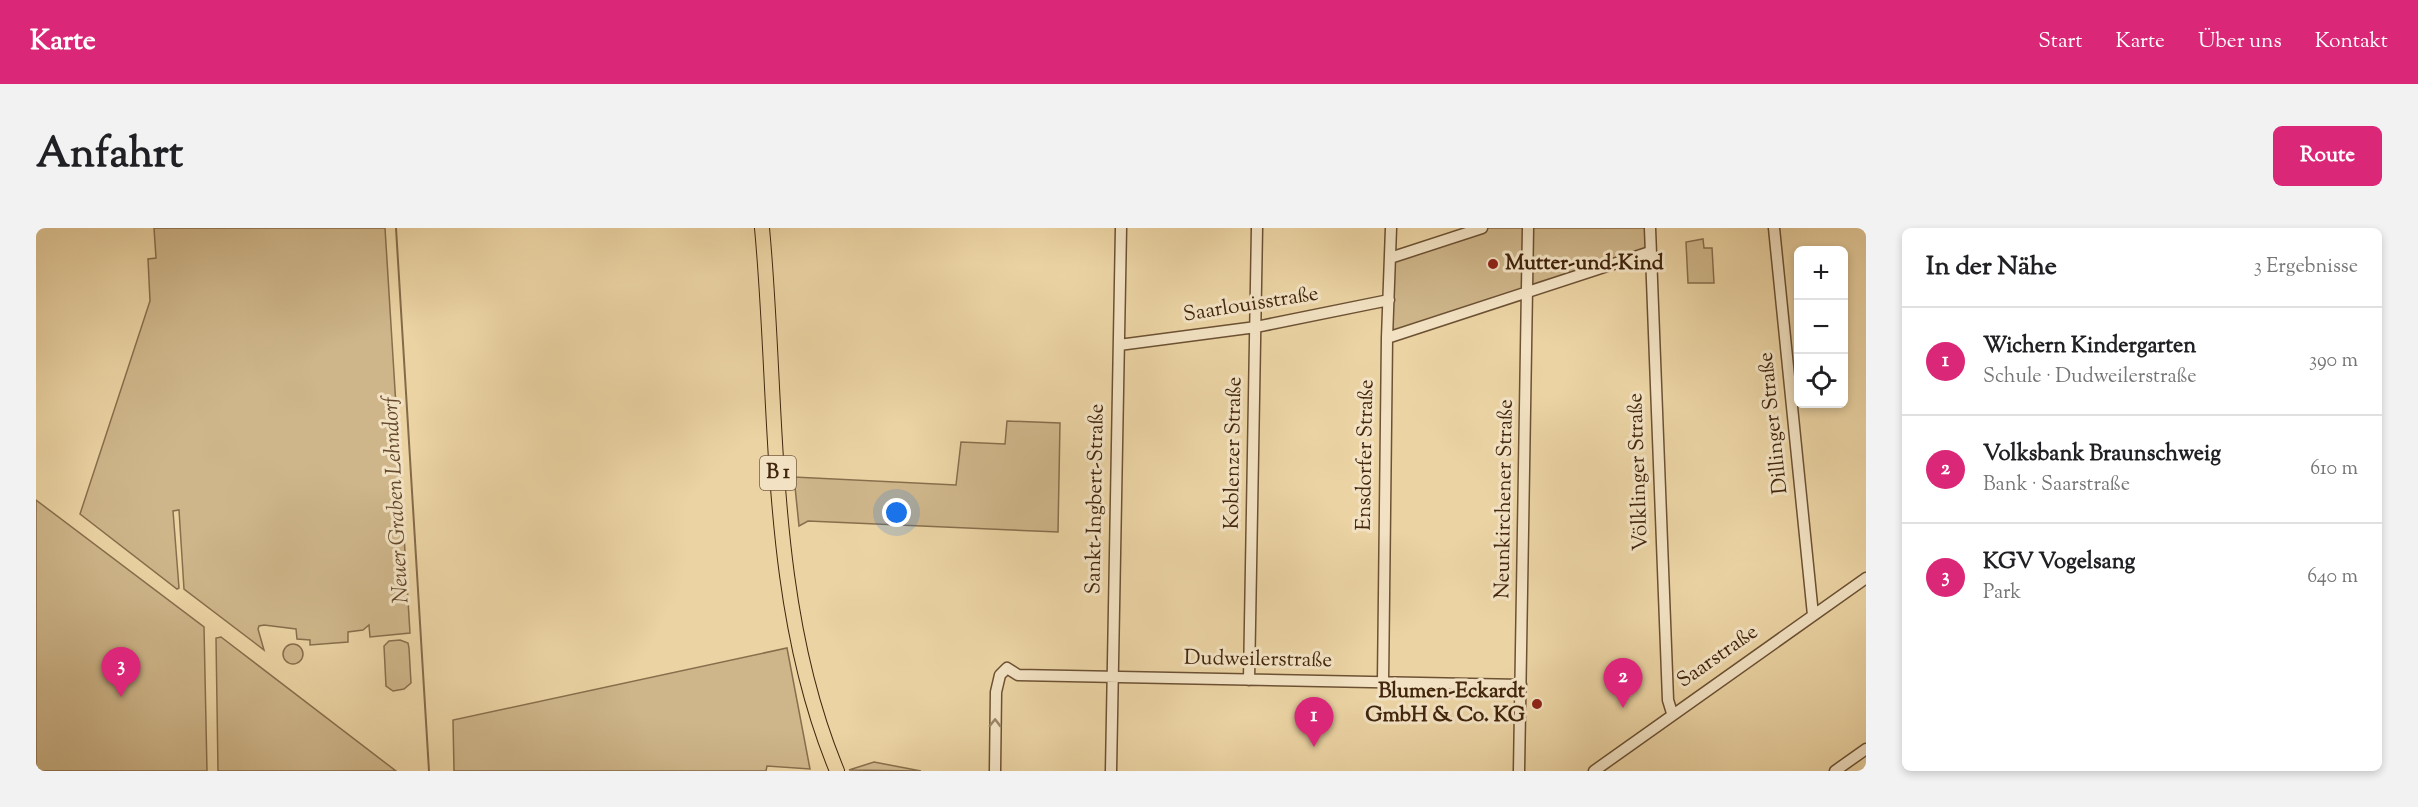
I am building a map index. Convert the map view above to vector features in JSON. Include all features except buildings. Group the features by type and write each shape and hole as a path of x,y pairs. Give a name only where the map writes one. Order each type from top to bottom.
{"main road":[{"name":"B 1","path":"762,228 782,531 792,604 817,715 837,771"}],"street":[{"name":"Sankt-Ingbert-Straße","path":"1111,771 1121,228"},
{"name":"Koblenzer Straße","path":"1249,680 1257,228"},
{"name":"Ensdorfer Straße","path":"1383,682 1387,338 1391,228"},
{"path":"1390,258 1482,228"},
{"name":"Neunkirchener Straße","path":"1519,771 1528,228"},
{"name":"Völklinger Straße","path":"1650,228 1668,700 1672,713"},
{"name":"Dillinger Straße","path":"1774,228 1813,615"},
{"path":"1387,338 1650,252"},
{"name":"Saarlouisstraße","path":"1119,345 1256,327 1389,300"},
{"name":"Saarstraße","path":"1594,771 1672,713 1866,578"},
{"name":"Dudweilerstraße","path":"995,771 996,693 1000,675 1007,668 1018,675 1521,685"},
{"path":"1835,771 1866,749"}],"shaded area":[{"path":"154,228 385,228 410,633 370,637 369,625 363,630 348,632 348,642 310,645 310,640 297,639 296,629 264,625 259,626 258,629 264,650 184,589 179,510 173,511 179,588 177,589 80,514 150,301 148,259 156,258"},
{"path":"1482,228 1650,228 1650,252 1387,338 1390,258"},
{"path":"1703,239 1704,248 1712,248 1714,283 1688,283 1686,242"},
{"path":"1007,421 1060,423 1058,532 808,521 799,526 794,477 956,485 961,442 1005,444"},
{"path":"36,500 204,627 207,771 36,771"},
{"path":"221,637 396,771 218,771 216,638"},
{"path":"400,640 408,643 411,683 404,689 393,691 386,686 384,646 389,641"},
{"path":"293,644 300,647 303,654 300,661 293,664 286,661 283,654 286,647"},
{"path":"787,648 810,769 767,766 766,771 454,771 453,720"},
{"path":"874,762 921,771 849,770"}],"waterway":[{"name":"Neuer Graben Lehndorf","path":"396,228 429,771"}],"place":[{"name":"Mutter-und-Kind","path":"1493,264"},
{"name":"KGV Vogelsang","path":"121,697"},
{"name":"Blumen-Eckardt GmbH & Co. KG","path":"1537,704"},
{"name":"Volksbank Braunschweig","path":"1623,708"},
{"name":"Wichern Kindergarten","path":"1314,747"}]}
